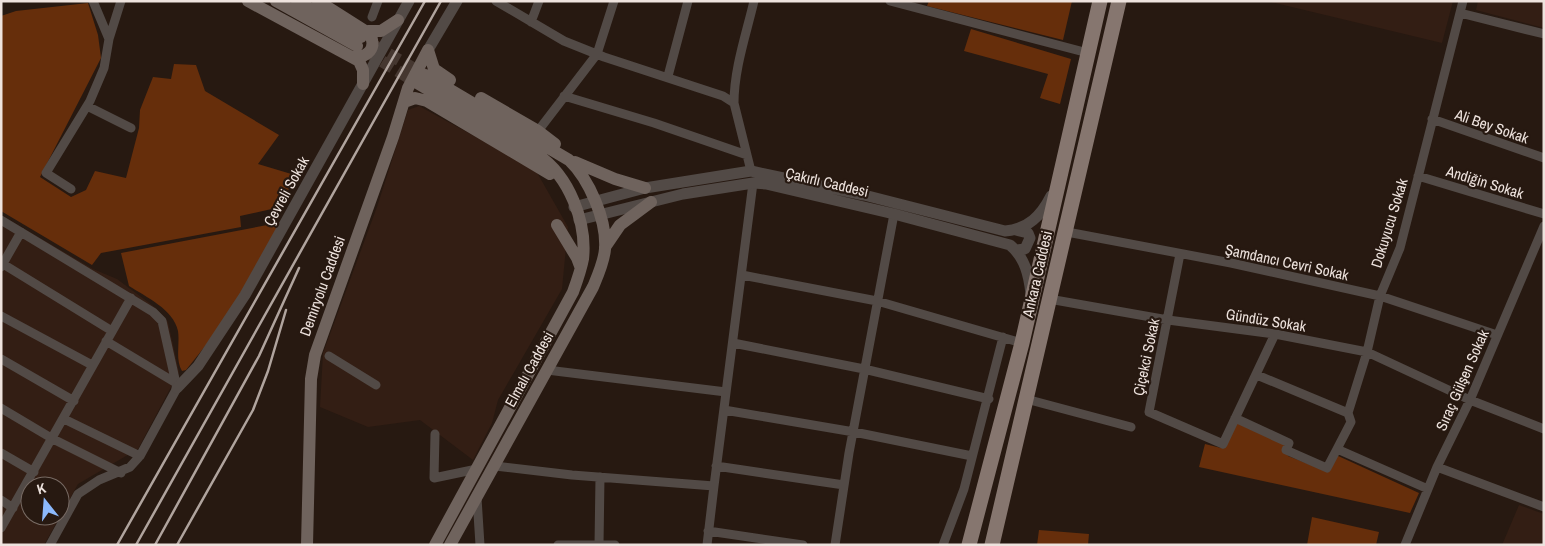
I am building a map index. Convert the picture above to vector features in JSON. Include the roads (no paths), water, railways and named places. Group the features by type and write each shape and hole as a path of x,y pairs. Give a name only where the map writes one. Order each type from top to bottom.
{"main road":[{"path":"248,1 360,43"},
{"path":"276,1 360,43"},
{"path":"297,1 316,6"},
{"path":"301,1 316,6 360,43 363,84"},
{"name":"Ankara Caddesi","path":"969,545 1022,343 1100,1"},
{"name":"Ankara Caddesi","path":"992,545 1049,299 1067,232 1119,1"},
{"path":"360,43 398,20"},
{"path":"428,50 430,64 439,74 538,131 560,149 586,179 594,200"},
{"name":"Demiryolu Caddesi","path":"307,545 312,367 413,75 428,50"},
{"path":"573,202 560,174 546,160 422,80 569,160 615,179 645,188"},
{"path":"404,102 415,98 428,102 541,167 557,180 573,202"},
{"name":"Elmalı Caddesi","path":"450,545 593,287 601,266 605,247 594,200"},
{"name":"Elmalı Caddesi","path":"435,545 572,292 580,270 583,249 579,220 573,202"},
{"path":"605,247 620,225 651,202"},
{"path":"557,225 577,258 580,270"},
{"path":"959,545 982,500"}],"street":[{"path":"92,1 110,38"},
{"path":"71,189 46,173 87,106 104,68 110,38 121,1"},
{"name":"Çevreli Sokak","path":"177,385 198,366 245,295 409,1"},
{"path":"428,50 457,1"},
{"path":"496,1 564,40 597,54 668,76 723,96 734,103"},
{"path":"531,22 539,1"},
{"path":"538,131 597,54 614,1"},
{"path":"668,76 688,1"},
{"path":"751,171 734,103 738,68 754,1"},
{"path":"890,1 922,6 1088,53"},
{"name":"Dokuyucu Sokak","path":"1236,418 1288,443 1286,450 1327,468 1351,422 1348,413 1368,352 1380,296 1400,248 1463,1"},
{"path":"372,18 376,2"},
{"path":"1460,13 1544,34"},
{"path":"564,96 654,123 747,155"},
{"path":"87,106 131,128"},
{"name":"Ali Bey Sokak","path":"1432,119 1544,158"},
{"name":"Çakırlı Caddesi","path":"573,202 594,200 645,188 751,171 864,195 1004,231 1016,230"},
{"name":"Andiğin Sokak","path":"1418,176 1544,214"},
{"path":"706,545 753,183"},
{"name":"Çakırlı Caddesi","path":"579,220 683,194 753,183 894,214 1002,242 1016,250"},
{"path":"1016,230 1038,217 1057,183"},
{"path":"835,545 864,369 894,214"},
{"path":"1,220 153,312 162,321 177,385 140,456 130,467 121,473 99,480 78,494 50,545"},
{"name":"Sıraç Gülşen Sokak","path":"1405,545 1437,467 1470,400 1496,335 1544,226"},
{"path":"1016,230 1028,233 1030,238 1025,249 1016,250 1027,270 1032,297"},
{"path":"20,232 2,265 112,331"},
{"name":"Şamdancı Cevri Sokak","path":"1067,232 1231,263 1380,296 1496,335"},
{"name":"Çiçekci Sokak","path":"1180,254 1149,412 1223,444 1275,334"},
{"path":"742,275 877,301 1022,343"},
{"path":"1,528 131,298"},
{"name":"Gündüz Sokak","path":"1049,299 1168,320 1275,334 1368,352 1470,400 1544,429"},
{"path":"1,316 92,365"},
{"path":"943,545 964,489 989,399 1003,337"},
{"path":"106,342 177,385"},
{"path":"732,343 864,369 989,399"},
{"path":"329,356 376,386"},
{"path":"1,359 74,401"},
{"path":"547,370 726,392"},
{"path":"1257,375 1348,413"},
{"path":"1026,399 1131,427"},
{"path":"1,408 53,438 121,473"},
{"path":"724,410 854,432 972,456"},
{"path":"64,419 140,456"},
{"path":"435,434 434,478 477,469"},
{"path":"1337,449 1428,489"},
{"path":"1,454 34,472"},
{"path":"495,466 714,486"},
{"path":"716,466 844,485"},
{"path":"1437,467 1544,508"},
{"path":"599,544 600,477"},
{"path":"477,498 480,545"},
{"path":"1,500 14,508"},
{"path":"708,530 803,545"},
{"path":"558,545 616,545"}],"tunnel":[{"path":"373,45 425,75"},
{"path":"367,52 419,84"}],"railway":[{"path":"117,545 425,1"},
{"path":"136,545 441,1"},
{"path":"155,545 259,356 299,268"},
{"path":"177,545 253,410 268,371 286,310"}]}
